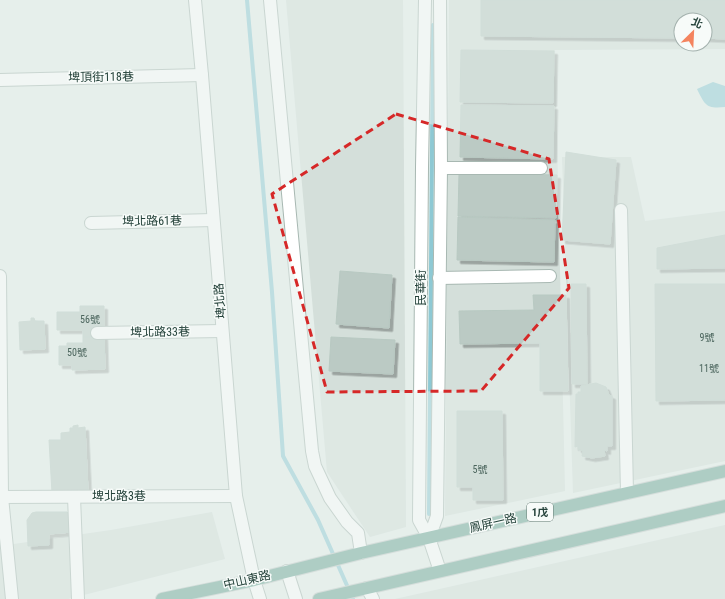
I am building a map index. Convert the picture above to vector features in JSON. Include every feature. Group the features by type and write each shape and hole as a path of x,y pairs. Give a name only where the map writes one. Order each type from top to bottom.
{"main road":[{"name":"鳳屏一路","path":"357,554 725,470"},
{"path":"318,599 725,506"},
{"name":"中山東路","path":"162,599 254,580 287,570 357,554"}],"street":[{"name":"埤北路","path":"195,0 236,496 254,580 260,599"},
{"path":"270,0 312,451 315,466 330,498 347,522 358,533 357,554"},
{"name":"民華街","path":"425,0 419,520 429,538 440,571"},
{"path":"429,538 437,516 441,168 440,0"},
{"name":"埤頂街118巷","path":"0,80 202,75"},
{"path":"441,168 540,168"},
{"path":"620,210 627,493"},
{"name":"埤北路61巷","path":"91,223 213,220"},
{"path":"0,276 1,497 12,599"},
{"path":"439,278 550,276"},
{"name":"埤北路33巷","path":"97,333 222,331"},
{"name":"埤北路3巷","path":"1,497 236,496"},
{"path":"74,497 78,599"},
{"path":"287,570 296,599"},
{"path":"364,588 373,599"}],"highlighted area":[{"path":"396,114 549,159 569,288 481,391 327,392 272,194"}],"shaded area":[{"path":"286,0 403,0 406,527 370,537 327,472"},
{"path":"449,0 725,0 725,49 713,49 713,12 673,12 673,49 555,50 565,491 445,516"},
{"path":"562,157 631,157 645,221 725,211 725,461 573,493"},
{"path":"212,512 225,559 68,599 0,599 0,546 111,530"},
{"path":"725,525 725,599 395,599"}],"water":[{"path":"713,82 725,86 725,107 714,107 707,105 697,89"}],"building":[{"path":"481,0 725,0 725,39 713,38 713,12 673,12 673,38 481,36"},
{"path":"461,50 554,51 553,103 460,102"},
{"path":"461,105 554,106 553,159 460,157"},
{"path":"566,152 616,160 610,244 562,240"},
{"path":"459,173 557,175 556,218 458,216"},
{"path":"458,217 555,220 554,262 457,260"},
{"path":"725,235 725,268 657,269 657,248"},
{"path":"340,271 392,275 389,328 336,324"},
{"path":"571,284 586,284 587,384 572,384"},
{"path":"655,284 725,284 725,400 656,401"},
{"path":"533,295 566,295 568,391 540,391 540,343 460,344 459,311 534,310"},
{"path":"80,306 104,306 104,337 83,337 83,330 57,330 57,312 80,312"},
{"path":"31,318 34,318 35,321 44,321 45,349 20,350 19,322 31,321"},
{"path":"83,337 104,337 105,369 72,370 72,365 59,365 59,346 67,346 67,343 83,343"},
{"path":"331,337 395,340 393,374 329,371"},
{"path":"596,383 606,387 609,395 612,396 612,446 607,446 607,451 604,450 605,456 592,458 582,456 583,451 578,449 578,446 575,447 576,394 581,392 581,386"},
{"path":"457,411 502,411 503,500 473,500 473,487 457,487"},
{"path":"78,425 78,428 85,427 88,491 52,493 49,440 61,440 61,433 70,432 70,428"},
{"path":"67,512 71,516 72,532 49,534 49,545 28,546 27,520 32,513"}],"waterway":[{"path":"247,0 272,292 283,456 318,520 353,599"},
{"path":"429,514 433,25"}]}
